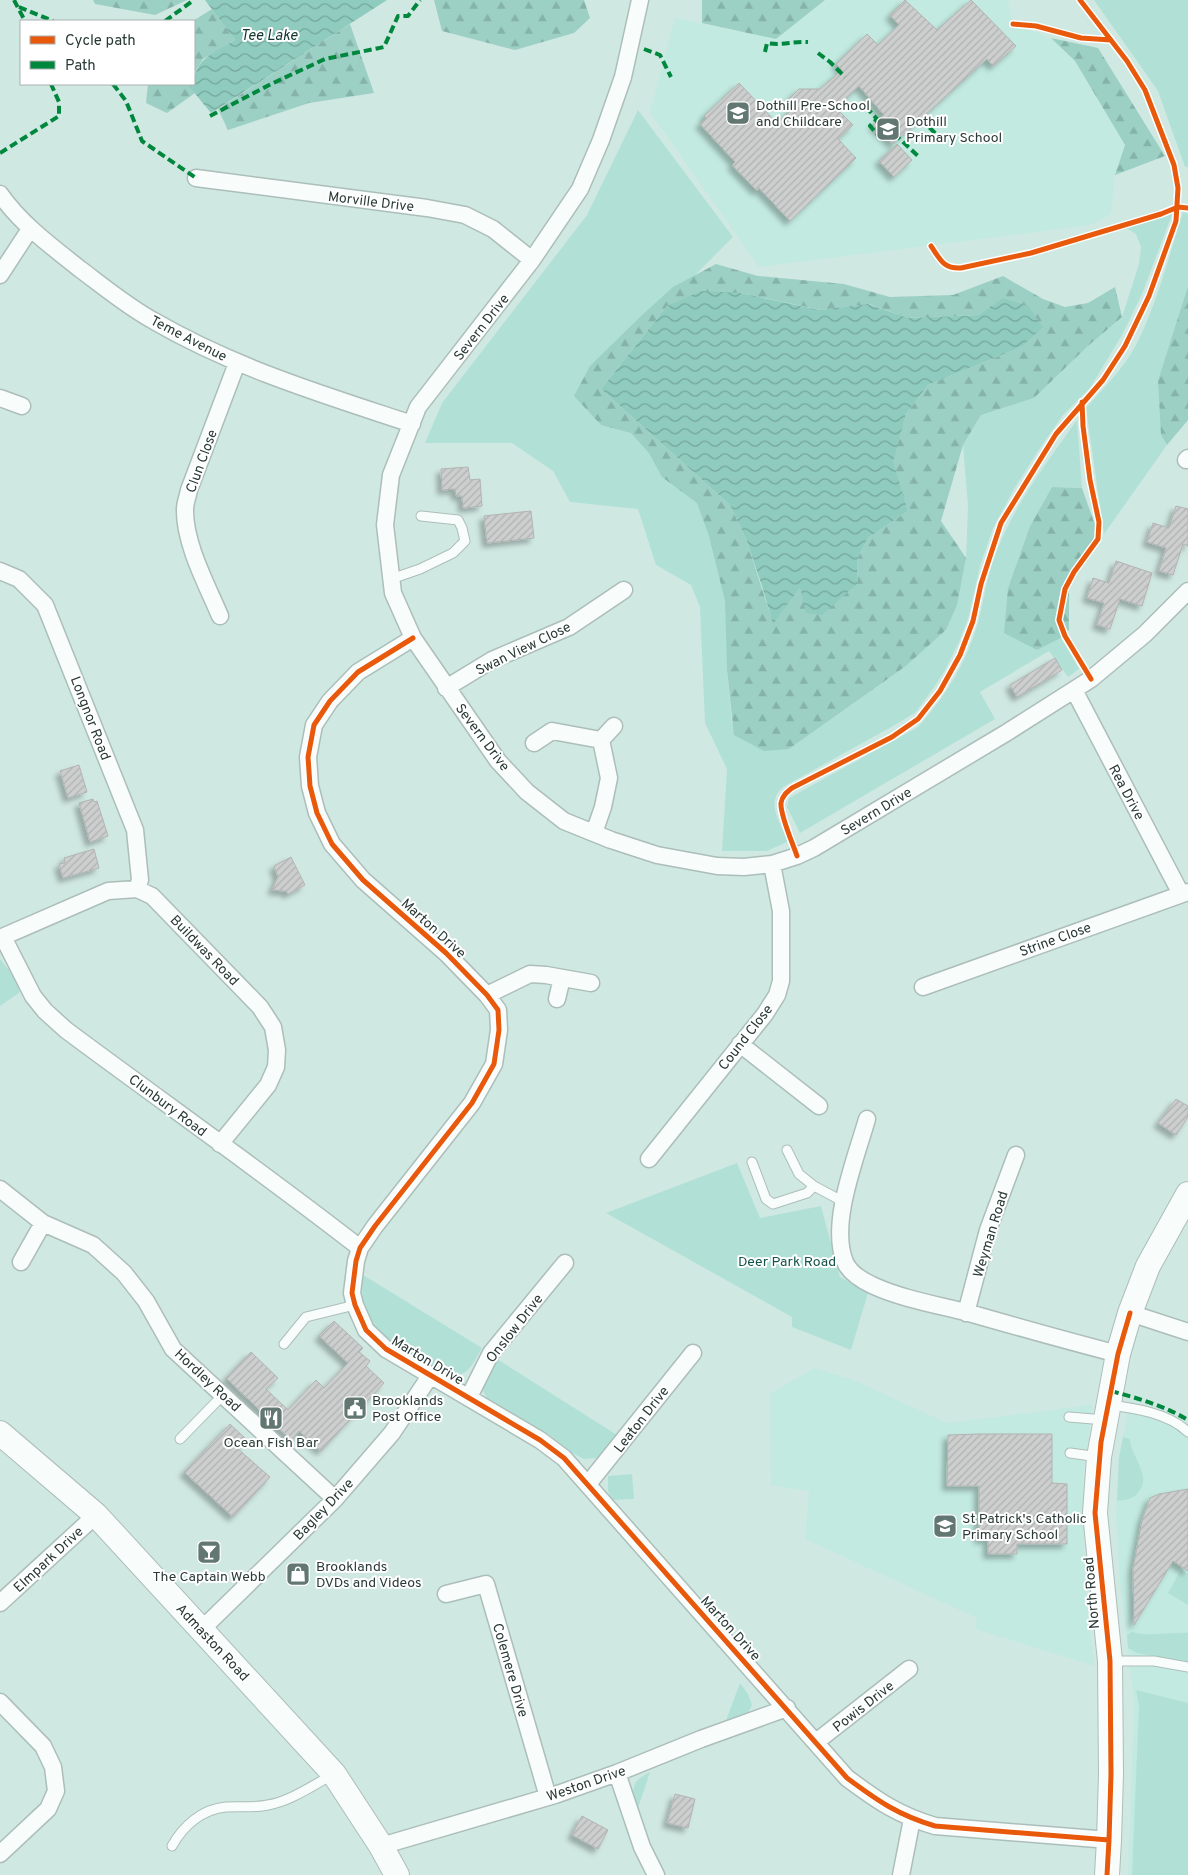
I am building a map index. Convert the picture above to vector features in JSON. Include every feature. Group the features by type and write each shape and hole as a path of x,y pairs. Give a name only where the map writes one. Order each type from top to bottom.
{"street":[{"name":"Severn Drive","path":"640,0 623,77 602,140 580,189 532,260 418,407 391,475 385,525 392,594 413,638 498,761 527,792 564,821 594,834 657,855 708,865 744,867 772,864 814,848 1091,679 1144,634 1188,591"},
{"name":"Morville Drive","path":"196,178 465,215 493,229 532,260"},
{"name":"Teme Avenue","path":"0,194 30,229 104,287 154,321 237,363 305,389 412,424"},
{"path":"0,275 30,229"},
{"name":"Clun Close","path":"220,616 195,555 187,526 185,508 189,490 237,363"},
{"path":"0,398 22,406"},
{"name":"Longnor Road","path":"0,571 19,579 45,605 135,830 140,880 137,889"},
{"name":"Swan View Close","path":"446,688 492,660 569,627 624,590"},
{"name":"Marton Drive","path":"413,638 358,672 330,701 314,725 308,757 310,786 317,813 332,844 363,880 446,953 488,995 498,1010 499,1030 494,1064 472,1103 375,1226 360,1248 356,1261 352,1293 366,1330 386,1349 540,1440 564,1458 847,1778 878,1801 912,1819 935,1826 1109,1840"},
{"name":"Rea Drive","path":"1074,690 1185,893"},
{"path":"601,740 614,726"},
{"path":"534,743 552,731 601,740"},
{"path":"594,834 603,807 609,778 601,740"},
{"name":"Cound Close","path":"649,1159 777,995 781,981 781,910 772,864"},
{"path":"1,938 108,891 137,889"},
{"name":"Buildwas Road","path":"137,889 152,896 260,1007 273,1027 277,1050 276,1067 271,1079 220,1144"},
{"name":"Strine Close","path":"923,987 1185,893"},
{"name":"Clunbury Road","path":"1,938 33,996 45,1012 66,1030 285,1190 360,1248"},
{"path":"488,995 530,974 592,983"},
{"path":"558,999 562,978"},
{"path":"740,1044 819,1106"},
{"path":"867,1119 844,1202 840,1225 842,1251 846,1265 856,1275 875,1286 1118,1354"},
{"name":"Weyman Road","path":"966,1313 988,1230 1016,1156"},
{"name":"Hordley Road","path":"0,1189 42,1223 93,1245 124,1273 146,1301 173,1349 335,1499"},
{"name":"North Road","path":"1106,1875 1111,1774 1110,1661 1095,1513 1099,1457 1118,1354 1130,1313 1148,1266 1188,1194"},
{"path":"21,1262 42,1223"},
{"name":"Onslow Drive","path":"469,1397 491,1353 565,1263"},
{"path":"1130,1313 1188,1332"},
{"name":"Leaton Drive","path":"588,1484 693,1353"},
{"name":"Bagley Drive","path":"201,1630 335,1499 392,1433 430,1376"},
{"name":"Admaston Road","path":"0,1434 96,1515 334,1774 398,1875"},
{"name":"Elmpark Drive","path":"0,1603 96,1515"},
{"name":"Colemere Drive","path":"446,1594 486,1584 548,1797"},
{"name":"Powis Drive","path":"816,1742 909,1669"},
{"path":"0,1702 43,1746 53,1767 56,1791 48,1809 0,1854"},
{"name":"Weston Drive","path":"381,1846 548,1797 617,1773 701,1739 786,1708"},
{"path":"617,1773 642,1847 656,1875"},
{"path":"902,1875 912,1819"}],"lane":[{"path":"391,580 453,553 464,540 462,528 458,520 421,516"},
{"path":"787,1150 799,1174 814,1186 844,1202"},
{"path":"752,1162 766,1198 773,1204 807,1193 814,1186"},
{"path":"284,1344 306,1317 355,1305"},
{"path":"180,1438 223,1395"},
{"path":"1069,1417 1144,1411 1179,1423 1188,1432"},
{"path":"1070,1453 1099,1457"},
{"path":"1110,1661 1154,1661 1188,1667"},
{"path":"172,1846 191,1821 210,1811 226,1807 246,1808 269,1805 290,1797 334,1774"}],"shaded area":[{"name":"Dothill Primary School","path":"825,0 1008,0 1013,24 1051,38 1075,61 1125,145 1115,175 1111,214 1090,225 759,267 650,112 675,18 776,39"},
{"name":"St Patrick's Catholic Primary School","path":"814,1368 856,1381 947,1423 1092,1405 1083,1472 1083,1513 1086,1591 1094,1666 975,1629 977,1618 805,1539 809,1491 771,1485 770,1394"},
{"path":"1130,1401 1169,1412 1188,1424 1188,1875 1128,1875 1134,1706 1120,1584 1116,1517 1119,1457"}],"green space":[{"path":"93,0 187,0 155,15 95,4"},
{"path":"434,0 584,0 590,18 574,33 515,50 442,31"},
{"path":"702,0 825,0 776,39 702,23"},
{"path":"1094,0 1188,0 1188,167 1185,167 1158,91"},
{"path":"212,9 235,40 203,59 195,71 195,20"},
{"path":"350,24 374,93 309,103 228,130 218,109"},
{"path":"1051,38 1098,48 1165,156 1115,175 1125,145 1075,61"},
{"path":"148,85 188,85 195,93 167,113 146,103"},
{"path":"638,110 733,237 584,387 726,514 727,670 732,723 789,749 906,666 946,630 962,579 966,558 968,506 963,445 981,415 1034,398 1088,346 1122,317 1139,264 1141,247 1136,234 1126,228 1173,212 1142,294 1122,335 1090,388 1063,415 1038,451 1014,489 993,528 980,566 968,619 944,672 916,712 783,787 775,799 775,806 778,820 789,841 767,851 722,851 727,769 705,723 700,607 691,585 656,565 638,509 570,502 553,471 512,443 425,443 442,403 587,215"},
{"path":"1183,212 1188,214 1188,286 1176,325 1161,435 1167,445 1104,534 1086,408 1119,370 1136,345 1156,297"},
{"path":"716,264 758,276 844,284 890,297 953,295 1003,276 1043,299 1065,307 1088,303 1115,287 1122,317 1088,346 1034,398 981,415 963,445 941,521 966,558 957,605 946,630 906,666 789,749 764,751 734,735 727,670 725,601 709,536 697,503 662,477 649,453 631,433 601,425 574,396 590,366 673,287","holes":["740,293 821,310 869,304 908,318 978,315 1002,298 1021,347 928,385 906,414 892,462 908,511 868,538 857,559 858,583 800,586 773,623 746,539 730,505 601,389 667,306"]},
{"path":"1188,286 1188,420 1167,445 1161,435 1158,381"},
{"path":"1077,420 1082,488 1052,487 1030,526 1008,588 1037,650 1061,638 1079,669 1068,677 1049,651 980,692 995,719 800,833 787,807 789,798 918,727 946,691 968,652 978,623 992,564 1008,525 1029,489"},
{"path":"1052,487 1082,488 1100,539 1075,575 1069,590 1069,630 1061,638 1037,650 1004,633 1008,588 1030,526"},
{"path":"0,959 8,969 11,969 20,987 19,993 0,1006"},
{"name":"Deer Park Road","path":"737,1163 760,1218 821,1206 840,1277 868,1293 851,1350 792,1327 792,1317 606,1213"},
{"path":"363,1275 482,1348 474,1362 464,1373 445,1372 398,1349 381,1337 366,1312 362,1294"},
{"path":"494,1357 617,1435 598,1458 584,1459 574,1454 548,1434 487,1398 484,1393 483,1382"},
{"path":"1123,1437 1130,1439 1142,1471 1143,1484 1138,1493 1133,1497 1117,1501 1119,1457"},
{"path":"632,1474 634,1499 612,1500 608,1491 608,1476"},
{"path":"1181,1570 1188,1574 1188,1605 1168,1593"},
{"path":"1132,1632 1153,1634 1188,1633 1188,1662 1137,1653 1128,1648 1127,1635"},
{"path":"740,1683 748,1694 752,1705 748,1713 725,1723"},
{"path":"1136,1690 1188,1703 1188,1875 1132,1875 1139,1706"},
{"path":"650,1772 638,1808 633,1791 634,1787 639,1779"}],"water":[{"name":"Tee Lake","path":"205,0 387,0 211,113 188,85 195,85 195,75 198,68 207,57 235,40"},
{"path":"701,291 740,293 820,310 868,304 908,318 978,315 1002,298 1028,306 1043,327 1021,347 928,385 906,414 893,462 908,511 868,538 857,559 858,583 822,615 806,613 800,587 773,624 746,539 730,505 601,389 667,306"}],"building":[{"path":"905,0 937,30 971,0 1016,46 993,66 987,59 893,144 873,125 884,115 859,86 836,108 853,125 838,139 856,158 790,221 759,188 757,191 732,165 735,162 700,124 706,118 704,116 739,83 777,123 796,105 790,98 799,89 820,89 842,70 836,64 867,34 878,45 899,25 890,15"},
{"path":"897,144 912,160 894,177 879,161"},
{"path":"468,467 470,480 480,479 482,506 463,508 462,496 456,496 455,489 442,490 441,469"},
{"path":"1176,506 1188,509 1188,546 1183,544 1173,575 1159,571 1166,548 1147,542 1153,523 1169,528"},
{"path":"531,511 534,538 487,543 484,516"},
{"path":"1116,561 1152,573 1142,606 1120,599 1110,629 1097,625 1104,603 1087,598 1093,578 1109,583"},
{"path":"1055,658 1062,670 1017,697 1010,685"},
{"path":"79,765 87,792 68,798 60,771"},
{"path":"93,799 94,802 97,801 108,836 90,842 79,803"},
{"path":"94,849 99,868 63,878 59,864 65,863 64,858"},
{"path":"291,857 305,885 288,894 285,891 272,890 278,877 274,866"},
{"path":"1176,1099 1188,1106 1188,1117 1176,1135 1158,1123"},
{"path":"334,1321 363,1348 359,1352 370,1361 366,1366 384,1383 321,1451 299,1431 291,1440 226,1378 251,1352 278,1378 266,1389 288,1410 316,1380 324,1388 348,1363 319,1336"},
{"path":"230,1424 247,1440 238,1449 270,1477 233,1517 184,1472"},
{"path":"1052,1434 1052,1483 1067,1484 1067,1544 1017,1544 1017,1554 988,1554 988,1539 979,1539 979,1486 947,1486 948,1435"},
{"path":"1188,1489 1188,1571 1173,1561 1134,1625 1133,1569 1142,1520 1150,1498 1159,1494"},
{"path":"675,1794 695,1799 688,1828 667,1823"},
{"path":"582,1816 608,1830 598,1849 572,1835"}],"marked path":[{"path":"14,0 24,20"},
{"path":"166,20 194,0"},
{"path":"210,116 271,84 325,59 384,47 398,16 408,16 420,0"},
{"path":"19,7 51,20"},
{"path":"765,52 767,43 808,42"},
{"path":"644,49 660,55 671,77"},
{"path":"818,53 845,77"},
{"path":"0,153 59,116 59,102 51,85"},
{"path":"114,85 126,101 142,141 196,178"},
{"path":"866,107 877,119 870,126 879,136 888,128 918,156"},
{"path":"921,119 938,136"},
{"path":"1111,1391 1160,1407 1188,1420"}],"cycle path":[{"path":"797,856 781,808 784,796 792,788 892,737 918,719 940,691 960,655 973,621 981,584 1001,523 1056,434 1103,380 1125,346 1149,296 1176,221 1178,188 1174,165 1145,90 1127,61 1080,0"},
{"path":"1013,24 1036,26 1081,38 1111,40"},
{"path":"931,246 946,265 961,268 1031,253 1161,214 1178,207 1188,208"},
{"path":"1082,402 1090,480 1099,522 1098,539 1074,572 1065,589 1059,620 1065,636 1091,679"},
{"path":"413,638 358,672 330,701 314,725 308,757 310,786 317,813 332,844 363,880 446,953 487,995 498,1010 499,1030 494,1064 472,1103 375,1226 360,1248 356,1261 352,1293 366,1330 386,1349 540,1440 564,1458 847,1778 869,1794 899,1812 935,1826 1109,1840"},
{"path":"1107,1875 1111,1774 1110,1661 1095,1513 1101,1442 1118,1354 1130,1313"}],"place":[{"name":"Dothill Pre-School and Childcare","path":"738,113"},
{"name":"Dothill Primary School","path":"888,129"},
{"name":"Brooklands Post Office","path":"355,1408"},
{"name":"Ocean Fish Bar","path":"271,1418"},
{"name":"St Patrick's Catholic Primary School","path":"945,1526"},
{"name":"The Captain Webb","path":"209,1552"},
{"name":"Brooklands DVDs and Videos","path":"298,1574"}]}
